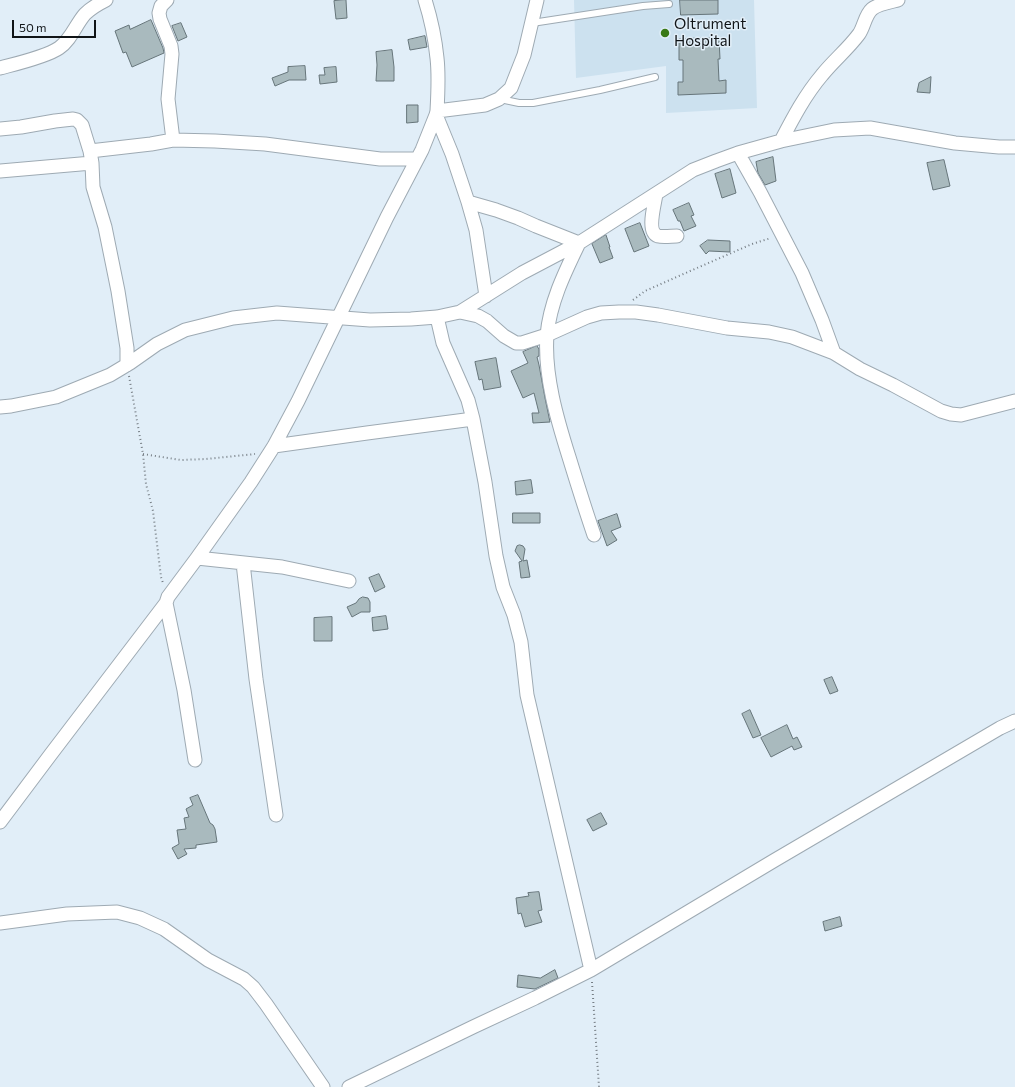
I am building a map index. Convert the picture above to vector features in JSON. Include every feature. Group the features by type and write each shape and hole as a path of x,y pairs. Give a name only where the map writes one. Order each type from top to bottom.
{"street":[{"path":"0,68 45,54 58,48 66,41 85,14 96,4 106,0"},
{"path":"166,0 161,6 159,13 160,20 171,46 172,54 168,99 173,140"},
{"path":"0,822 167,600 251,482 298,401 387,217 417,159 436,113 438,78 437,58 430,16 425,0"},
{"path":"436,113 485,105 499,99 511,88 524,55 537,0"},
{"path":"781,141 806,96 822,75 854,41 871,10 898,0"},
{"path":"436,113 452,154 476,230 486,296"},
{"path":"0,128 21,127 55,121 73,120 77,120 82,125 91,157 93,188 105,227 118,291 127,348 127,365"},
{"path":"0,407 56,397 110,376 158,344 186,330 233,318 277,313 370,320 410,319 437,317 460,312 522,273 579,243 694,170 738,153 781,141 834,130 870,128 955,143 1015,147"},
{"path":"0,171 28,168 91,157 173,140 265,144 380,159 417,159"},
{"path":"738,153 760,192 805,280 834,353"},
{"path":"656,194 652,218 653,230 659,236 677,236"},
{"path":"468,202 518,218 579,243"},
{"path":"579,243 567,268 553,305 547,335 547,366 559,425 594,536"},
{"path":"460,312 474,315 487,321 504,336 516,343 522,343 547,335 587,317 601,313 619,312 636,312 727,328 769,332 792,337 834,353 860,369 941,411 951,414 961,415 1015,401"},
{"path":"437,317 443,343 468,400 473,419 485,482 496,556 503,586 514,615 521,642 527,695 591,970"},
{"path":"271,449 367,432 473,419"},
{"path":"197,558 282,567 349,581"},
{"path":"243,563 256,679 276,815"},
{"path":"167,600 184,690 194,760"},
{"path":"349,1087 591,970 774,860 1000,728 1015,721"},
{"path":"1000,728 1015,732"},
{"path":"0,923 66,914 117,912 140,918 164,929 208,960 244,979 253,987 323,1087"}],"lane":[{"path":"532,23 642,3 669,4"},
{"path":"499,99 519,103 533,103 600,90 655,77"}],"path":[{"path":"619,312 645,291 752,244 781,234"},
{"path":"127,365 134,397 146,484 153,511 161,578 167,600"},
{"path":"143,454 181,460 206,459 271,449"},
{"path":"591,970 599,1087"}],"shaded area":[{"name":"Oltrument Hospital","path":"574,0 754,0 757,108 666,113 666,66 576,78"}],"building":[{"path":"346,0 347,18 336,19 334,1"},
{"path":"680,0 718,0 718,14 681,15"},
{"path":"151,20 164,53 132,67 126,52 123,53 115,31 129,25 130,29"},
{"path":"181,23 187,37 178,41 172,26"},
{"path":"425,36 427,47 410,50 408,40"},
{"path":"719,38 719,81 726,80 726,93 678,95 678,82 683,82 683,60 679,60 679,39"},
{"path":"392,50 394,81 376,81 376,52"},
{"path":"305,66 306,80 289,80 275,86 272,78 288,72 288,67"},
{"path":"336,67 337,82 320,84 319,75 325,75 324,68"},
{"path":"931,77 930,93 917,92 919,83"},
{"path":"407,105 418,105 418,122 407,123"},
{"path":"773,157 776,181 765,185 758,173 756,162"},
{"path":"944,160 950,186 933,190 927,163"},
{"path":"730,169 736,193 722,198 715,174"},
{"path":"689,203 694,215 691,216 696,226 684,231 673,210"},
{"path":"640,223 649,246 634,252 625,229"},
{"path":"606,235 613,258 600,263 592,244"},
{"path":"708,240 730,241 730,252 709,251 706,254 700,246"},
{"path":"537,346 539,349 539,356 537,357 550,422 533,423 532,413 539,413 534,393 523,398 511,371 528,363 523,352"},
{"path":"496,358 501,387 484,390 482,379 479,380 475,362"},
{"path":"531,480 533,493 516,495 515,482"},
{"path":"513,513 540,513 540,523 513,523"},
{"path":"617,514 621,527 611,531 617,540 607,546 598,521"},
{"path":"520,545 525,549 523,561 527,560 530,577 521,578 519,562 522,561 515,551 517,546"},
{"path":"379,574 385,587 375,592 369,578"},
{"path":"363,597 368,598 370,602 370,612 361,612 352,617 347,607 356,603"},
{"path":"386,616 388,629 373,631 372,618"},
{"path":"332,617 332,641 314,641 314,618"},
{"path":"832,677 838,691 830,694 824,680"},
{"path":"750,710 761,735 753,738 742,714"},
{"path":"787,725 793,739 797,737 802,747 794,750 792,746 771,757 761,738"},
{"path":"198,795 210,823 215,829 217,842 196,845 196,848 184,849 187,854 178,859 172,848 179,844 177,830 186,829 184,818 189,817 186,809 193,805 190,798"},
{"path":"601,813 607,824 593,831 587,820"},
{"path":"539,892 542,910 538,911 542,922 525,927 521,913 518,914 516,898 529,896 528,893"},
{"path":"840,917 842,926 825,931 823,922"},
{"path":"555,970 558,978 535,989 517,987 518,975 540,978"}],"place":[{"name":"Oltrument Hospital","path":"665,33"}]}
